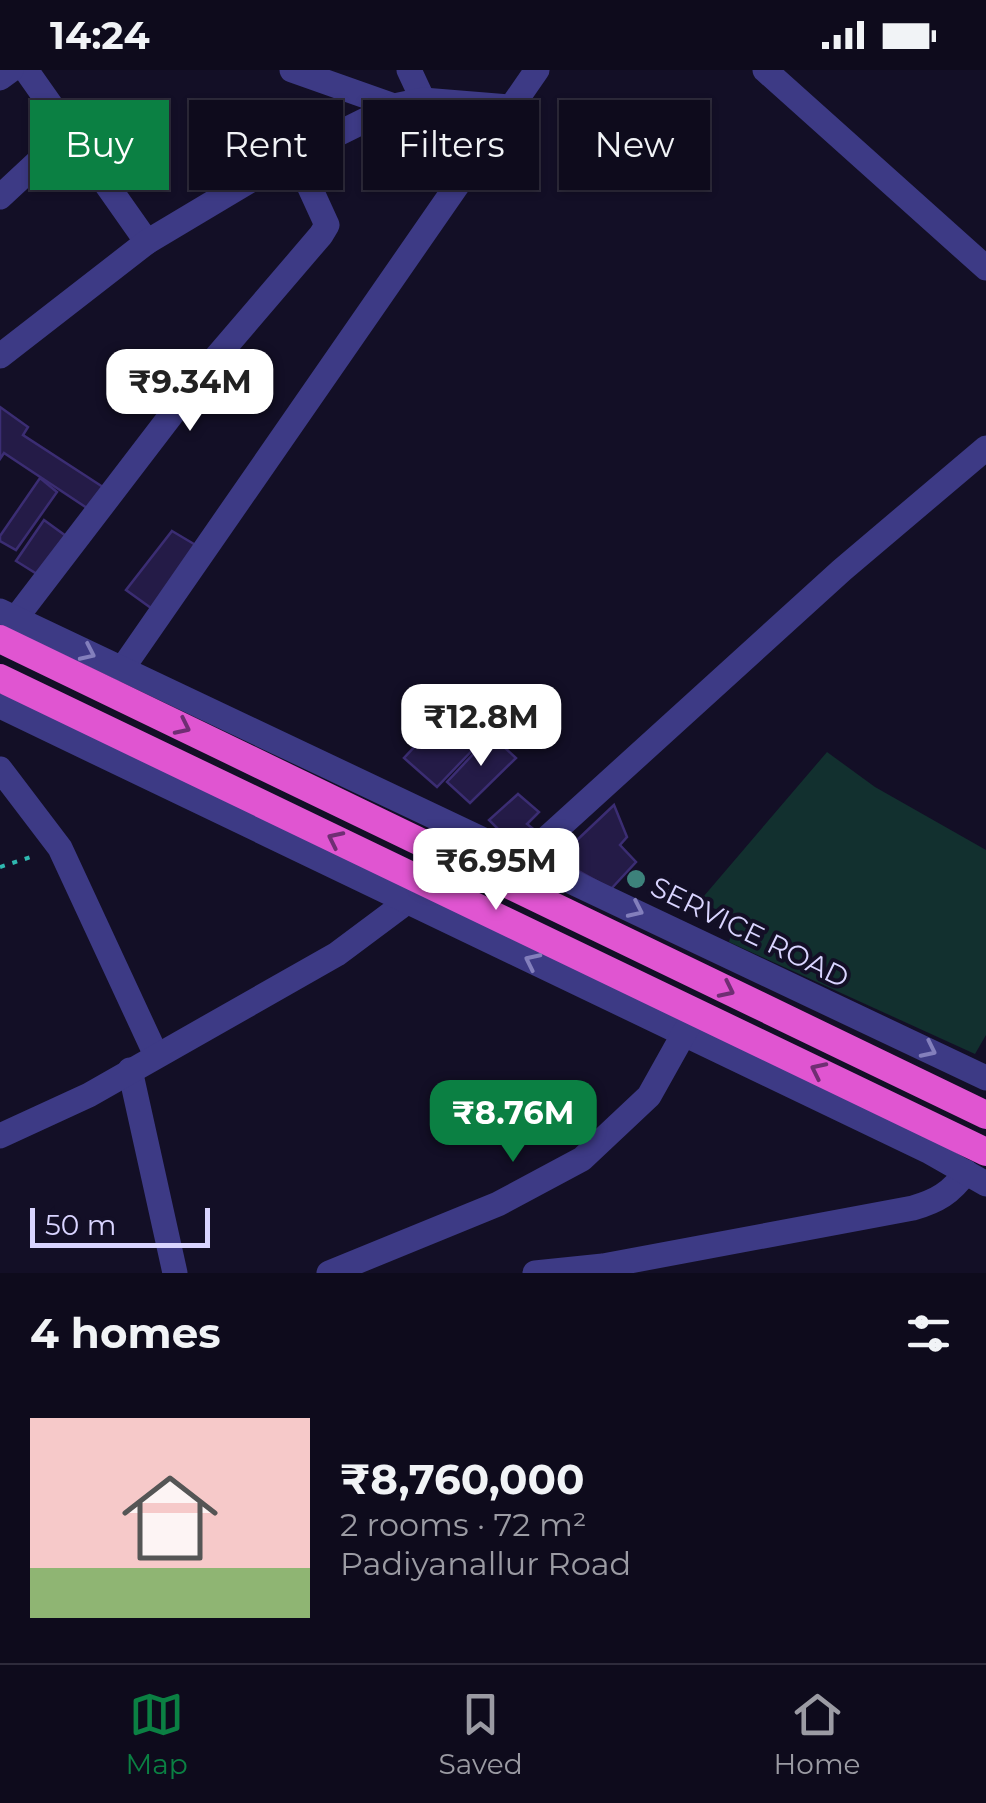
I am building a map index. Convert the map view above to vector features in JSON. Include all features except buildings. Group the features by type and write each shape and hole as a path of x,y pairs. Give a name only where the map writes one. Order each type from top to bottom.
{"highway":[{"path":"5,623 507,883 979,1112"},
{"path":"0,678 690,1023 986,1152"}],"street":[{"path":"0,78 12,70"},
{"path":"26,70 47,100"},
{"path":"292,70 377,100"},
{"path":"409,70 423,100"},
{"path":"516,100 538,70"},
{"path":"764,70 986,268"},
{"path":"0,197 30,169"},
{"path":"111,190 147,242"},
{"path":"0,356 147,242 235,190"},
{"path":"5,623 208,367 321,235 327,225 312,190"},
{"path":"122,669 454,190"},
{"path":"507,883 524,858 842,570 986,448"},
{"name":"SERVICE ROAD","path":"5,623 122,669 985,1076"},
{"path":"0,706 408,901 690,1023 976,1178"},
{"path":"0,769 60,848 156,1055"},
{"path":"0,1136 89,1095 337,954 408,901"},
{"path":"329,1273 498,1204 582,1159 649,1096 690,1023"},
{"path":"130,1070 175,1273"},
{"path":"979,1112 985,1076"},
{"path":"536,1273 602,1266 913,1208 938,1201 955,1187 976,1178"}],"path":[{"path":"0,867 60,848"}],"green space":[{"path":"827,752 875,787 986,850 986,1035 975,1054 729,942 736,916 698,903"}]}
